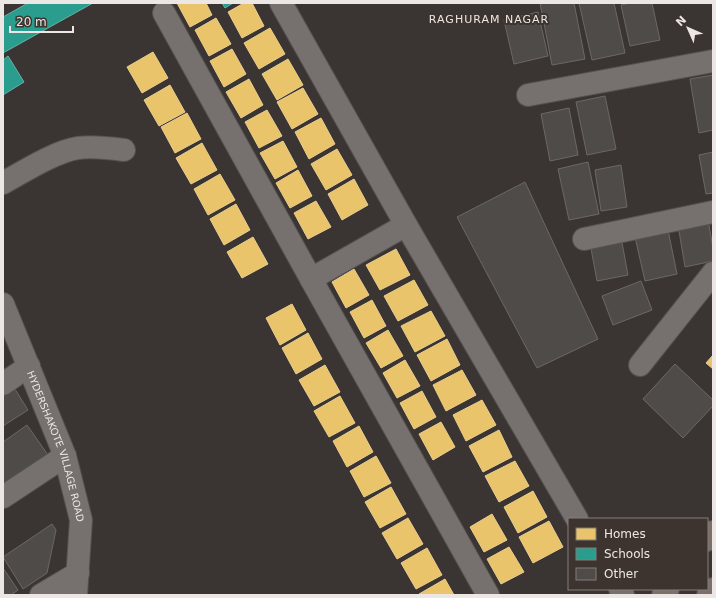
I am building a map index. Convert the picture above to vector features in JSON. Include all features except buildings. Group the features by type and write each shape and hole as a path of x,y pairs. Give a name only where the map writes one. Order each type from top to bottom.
{"highway":[{"path":"708,595 713,589"}],"street":[{"path":"281,3 406,225 576,518"},
{"path":"164,13 488,595"},
{"path":"528,95 713,61"},
{"path":"3,183 45,160 77,148 99,147 124,150"},
{"path":"584,239 713,212"},
{"path":"311,279 406,225"},
{"path":"640,366 713,273"},
{"name":"HYDERSHAKOTE VILLAGE ROAD","path":"3,304 64,456 81,520 76,595"},
{"path":"3,384 29,366"},
{"path":"3,497 64,456"},
{"path":"41,595 78,573"}],"district":[{"name":"RAGHURAM NAGAR","path":"489,19"}]}
